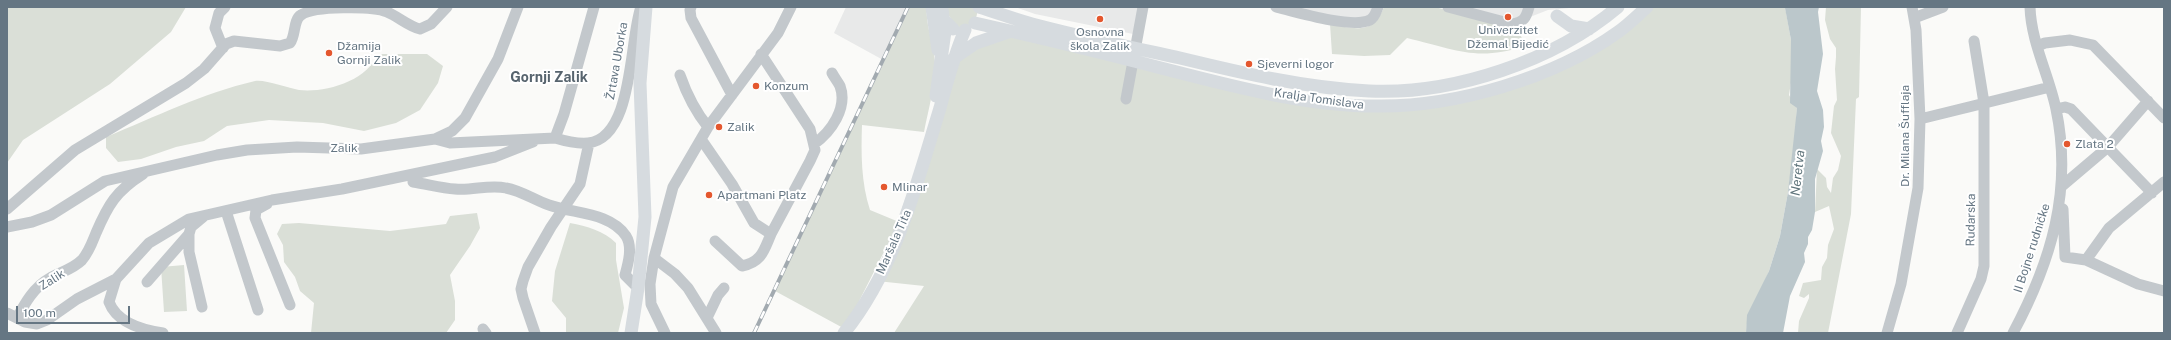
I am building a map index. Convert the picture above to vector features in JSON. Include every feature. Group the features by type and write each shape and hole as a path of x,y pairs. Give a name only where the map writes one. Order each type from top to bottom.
{"main road":[{"path":"932,7 940,68"},
{"path":"942,7 941,14 946,24"},
{"name":"Maršala Tita","path":"844,333 877,281 906,219 954,58 979,13 979,7"},
{"name":"Kralja Tomislava","path":"979,7 1040,26 1289,82 1370,91 1456,83 1499,72 1557,47 1589,29 1618,7"},
{"path":"997,7 1008,16"},
{"name":"Kralja Tomislava","path":"946,24 955,30 970,27 1008,32 1290,96 1377,106 1404,105 1477,93 1555,67 1618,32 1648,7"},
{"path":"631,333 638,288 645,217 640,83 643,10"},
{"path":"1557,16 1571,26 1589,29"},
{"name":"Maršala Tita","path":"929,144 946,24"},
{"path":"954,58 976,43 1008,32"}],"street":[{"path":"223,48 215,28 219,13 225,7"},
{"path":"7,209 74,150 186,83 204,69 223,48 234,41 280,46 290,43 295,33 297,20 302,14 319,10 368,8 386,11 420,29 431,24 447,7"},
{"path":"435,139 452,131 465,118 498,59 518,7"},
{"path":"535,333 521,289 528,267 551,227 580,184 589,143 571,142 555,138 564,114 594,7"},
{"path":"691,7 691,18 732,95"},
{"path":"665,333 651,304 650,295 654,258 672,187 708,127 778,33 791,7"},
{"path":"1126,99 1143,7"},
{"path":"1276,7 1329,20 1352,22 1370,20 1376,15 1378,7"},
{"path":"1448,7 1512,24 1521,22 1526,18 1529,7"},
{"path":"1913,12 1943,7"},
{"path":"2030,7 2032,28 2056,109 2062,153 2061,199"},
{"name":"Žrtava Uborka","path":"589,143 607,133 618,118 625,98 643,10"},
{"name":"Dr. Milana Šufflaja","path":"1887,333 1902,284 1918,188 1920,119 1913,12"},
{"path":"2037,46 2045,43 2070,40 2093,45 2164,118"},
{"name":"Rudarska","path":"1957,333 1981,279 1984,266 1984,103 1974,41"},
{"path":"715,241 742,266 752,264 758,259 765,250 771,234 815,150 810,129 761,54"},
{"path":"814,144 831,129 840,111 842,96 840,86 832,72"},
{"path":"680,75 687,95 698,114 708,127"},
{"path":"1920,119 2050,87"},
{"path":"2062,186 2108,147 2148,101"},
{"path":"2056,109 2065,107 2071,110 2152,193"},
{"name":"Zalik","path":"7,227 32,222 51,215 105,181 217,155 247,150 297,147 361,149 435,139 450,143 513,138 542,140"},
{"name":"Zalik","path":"147,172 126,184 111,201 90,250 81,261 73,268 48,279 38,287 12,316 31,324 37,324 47,320 77,300 116,279 149,243 189,219 213,212 226,211 272,200 329,192 466,163 494,156 526,144 555,138"},
{"path":"701,139 732,184 754,223 771,234"},
{"path":"413,182 454,189 488,186 506,188 563,209 588,213 616,225 628,240 629,262 625,275 638,288"},
{"path":"2086,260 2109,228 2164,182"},
{"name":"II Bojne rudničke","path":"2061,199 2065,257 2086,260 2138,284 2164,291"},
{"name":"II Bojne rudničke","path":"2013,333 2026,308 2040,273 2056,223 2061,199"},
{"name":"Zalik","path":"272,200 256,210 255,218 290,305"},
{"path":"226,211 258,310"},
{"name":"Zalik","path":"147,282 188,234 191,227 202,217 213,212"},
{"path":"188,234 189,252 202,307"},
{"path":"654,258 675,274 688,288 716,333"},
{"name":"Zalik","path":"116,279 109,302 118,316 129,324 149,331 163,333"},
{"path":"707,318 718,295 724,288"},
{"path":"636,303 655,313"}],"shaded area":[{"path":"7,7 186,7 171,32 110,84 23,140 7,163"},
{"path":"846,7 910,7 885,61 834,33"},
{"path":"910,7 927,7 927,21 935,62 934,79 924,132 862,125 863,179 870,210 899,222 845,329 775,291"},
{"path":"943,7 977,7 977,16 970,25 958,29"},
{"name":"Osnovna škola Zalik","path":"1015,7 1143,7 1138,35 1035,14"},
{"path":"1276,7 1378,7 1364,21"},
{"path":"1384,7 1435,7 1518,29 1525,46 1508,51 1479,53 1452,50 1407,38 1390,55 1364,56 1332,54 1330,24 1355,28 1369,26 1380,16"},
{"name":"Univerzitet Džemal Bijedić","path":"1448,7 1580,7 1548,10 1512,24"},
{"name":"Sjeverni logor","path":"1647,7 1785,7 1791,40 1792,76 1789,95 1797,108 1795,140 1780,236 1769,271 1747,323 1746,333 894,333 924,286 877,281 954,58 998,34 1321,102 1433,101 1558,65"},
{"path":"1826,7 1861,7 1859,97 1856,99 1851,214 1828,333 1798,333 1799,321 1809,298 1809,294 1804,298 1799,296 1803,283 1821,280 1822,267 1827,258 1828,245 1834,229 1829,206 1815,212 1817,169 1826,178 1827,187 1831,193 1833,178 1838,170 1841,156 1831,133 1834,106 1837,100 1835,69 1836,48 1830,39 1825,20"},
{"path":"377,54 427,54 443,66 438,83 420,110 396,123 364,131 323,123 269,120 227,126 204,141 176,147 141,159 118,162 106,148 106,137 179,106 236,86 259,81 270,82 299,90 333,87 355,78 365,71"},
{"path":"477,213 480,228 470,246 450,275 455,301 455,320 446,333 311,333 314,303 300,291 295,277 284,262 283,245 277,234 282,224 299,223 390,231 446,224 450,216"},
{"path":"570,223 595,230 606,235 616,243 616,260 624,308 618,333 566,333 566,318 552,301 555,271"},
{"path":"184,265 187,311 164,312 161,267"}],"water":[{"name":"Neretva","path":"1819,7 1818,12 1823,54 1817,91 1823,110 1824,127 1821,141 1823,151 1815,179 1815,212 1812,230 1808,237 1808,244 1804,253 1805,262 1790,296 1783,333 1746,333 1747,315 1769,271 1780,236 1788,192 1797,108 1790,103 1791,40 1785,8"}],"railway":[{"path":"754,333 908,7"}],"place":[{"name":"Univerzitet Džemal Bijedić","path":"1508,17"},
{"name":"Osnovna škola Zalik","path":"1100,19"},
{"name":"Džamija Gornji Zalik","path":"329,53"},
{"name":"Sjeverni logor","path":"1249,64"},
{"name":"Konzum","path":"756,86"},
{"name":"Zalik","path":"719,127"},
{"name":"Zlata 2","path":"2067,144"},
{"name":"Mlinar","path":"884,187"},
{"name":"Apartmani Platz","path":"709,195"}],"district":[{"name":"Gornji Zalik","path":"549,78"}]}
